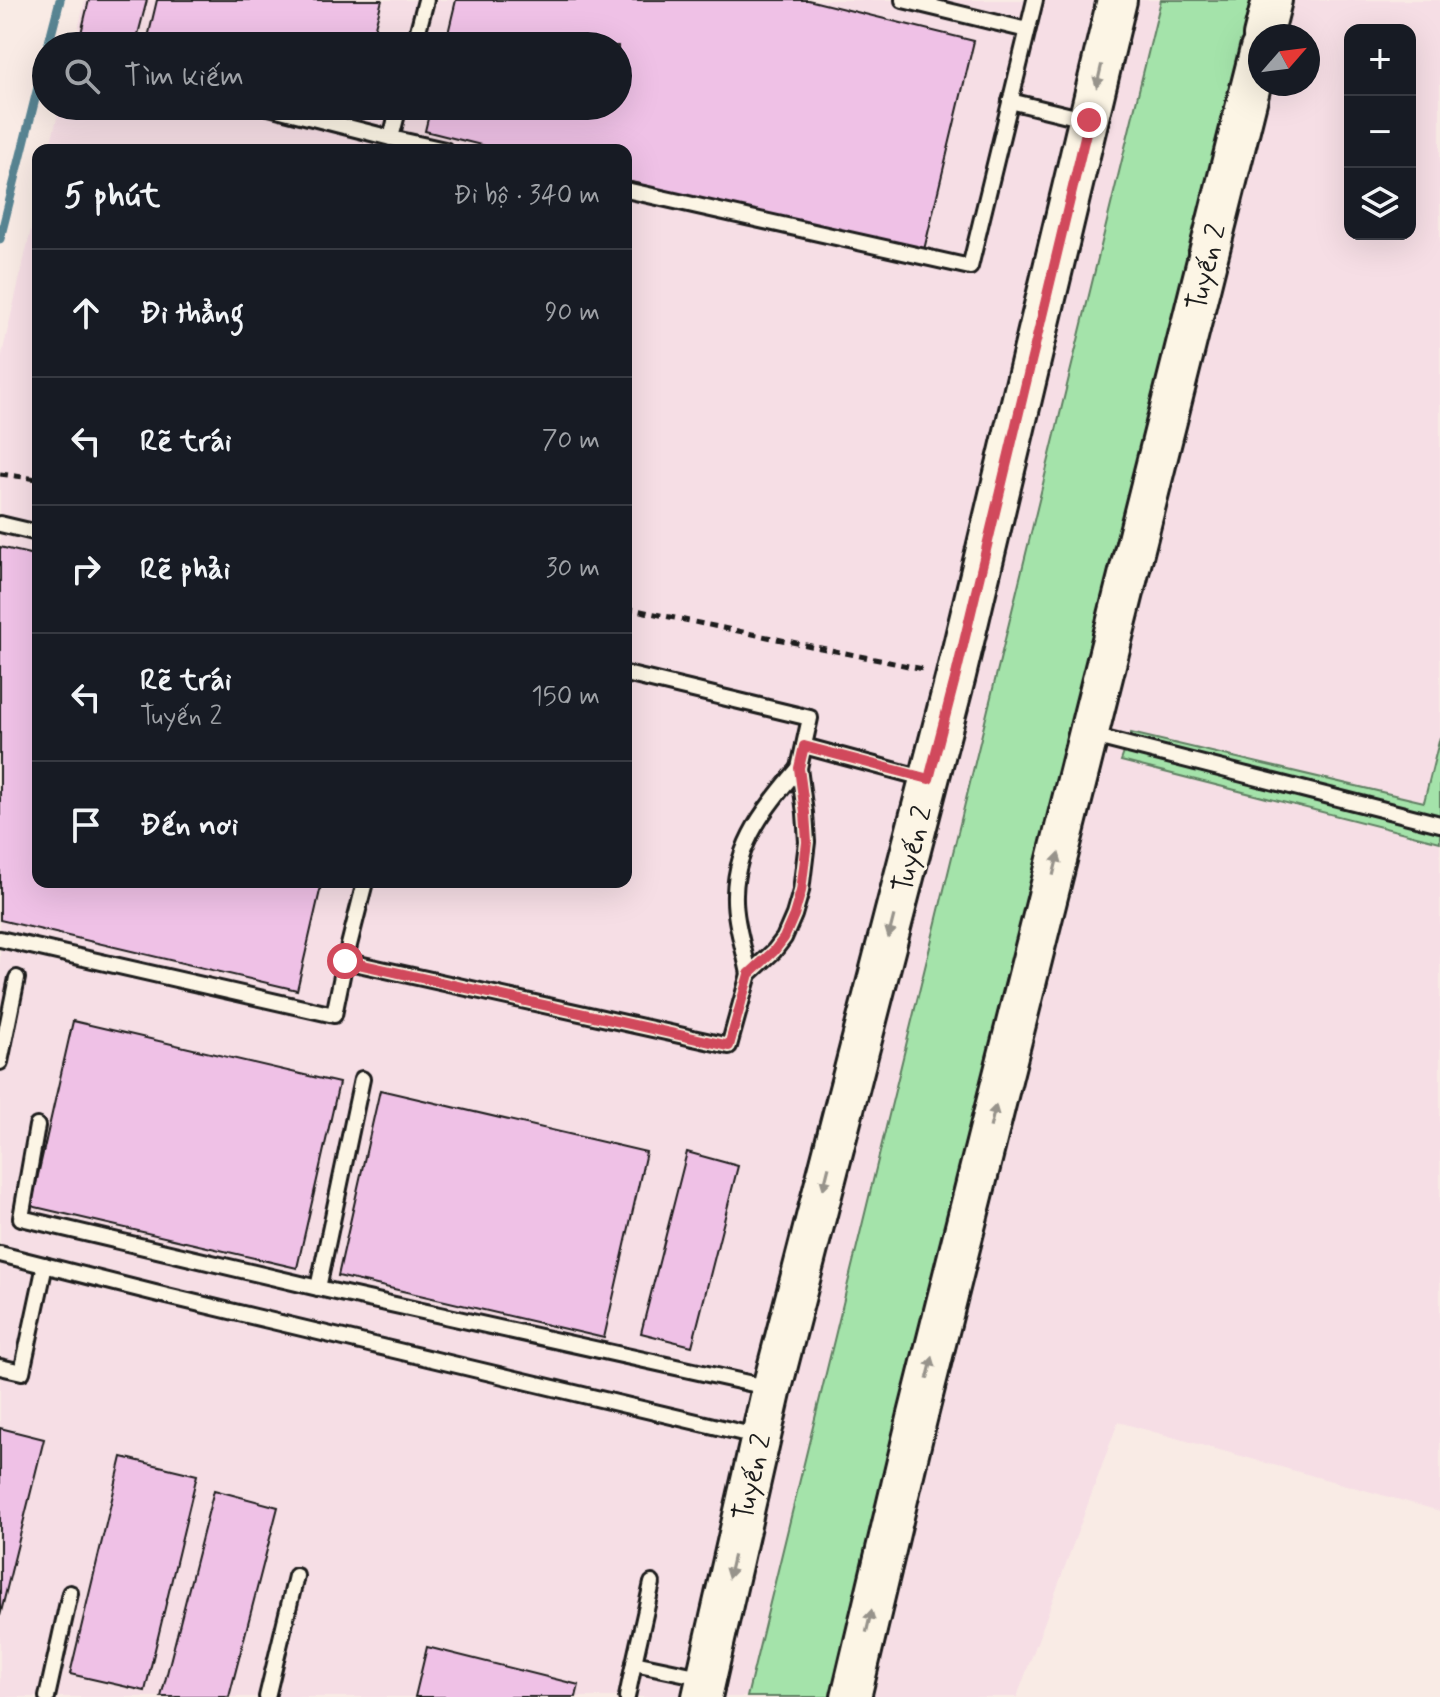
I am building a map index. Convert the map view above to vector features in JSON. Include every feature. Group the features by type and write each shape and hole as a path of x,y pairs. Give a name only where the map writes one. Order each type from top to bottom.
{"main road":[{"name":"Tuyến 2","path":"704,1688 760,1437 956,675 1117,0"},
{"path":"1266,24 1272,0"},
{"name":"Tuyến 2","path":"851,1697 917,1419 1248,96"}],"lane":[{"path":"418,32 426,0"},
{"path":"903,0 1027,30"},
{"path":"632,191 970,267 1035,0"},
{"path":"1010,101 1089,120"},
{"path":"320,120 418,144"},
{"path":"391,138 396,120"},
{"path":"0,524 32,532"},
{"path":"632,675 810,718 799,768 807,842 801,891 784,938 749,974"},
{"path":"1088,735 1440,824"},
{"path":"804,746 929,779"},
{"path":"345,961 729,1046 749,974 735,895 739,864 759,818 799,768"},
{"path":"0,939 334,1015 363,888"},
{"path":"0,1062 17,978"},
{"path":"318,1288 362,1079"},
{"path":"37,1126 21,1218 318,1288 772,1388"},
{"path":"0,1254 760,1437"},
{"path":"0,1367 22,1372 45,1265"},
{"path":"267,1697 296,1576"},
{"path":"627,1697 652,1583"},
{"path":"47,1697 70,1593"},
{"path":"634,1663 704,1688"}],"path":[{"path":"0,474 32,478"},
{"path":"632,609 956,675"}],"shaded area":[{"path":"85,0 1440,0 1440,1511 1118,1422 1017,1697 0,1697 0,363 32,225 32,888 632,888 632,144 50,144 56,120 632,120 632,32 77,32"}],"green space":[{"path":"1161,0 1257,0 1251,24 1248,24 1248,37 842,1697 747,1697"},
{"path":"1131,733 1424,802 1440,737 1440,842 1121,761"}],"building":[{"path":"89,0 147,0 139,32 81,32"},
{"path":"157,0 382,0 374,32 149,32"},
{"path":"456,0 808,0 974,41 923,254 632,182 632,144 477,144 425,131 428,120 632,120 632,32 448,32"},
{"path":"0,547 32,555 32,888 321,888 297,990 0,920"},
{"path":"73,1021 339,1083 297,1268 31,1206"},
{"path":"380,1090 646,1152 604,1338 338,1276"},
{"path":"687,1152 738,1166 692,1346 641,1333"},
{"path":"0,1428 44,1439 0,1616"},
{"path":"122,1457 197,1475 145,1691 70,1674"},
{"path":"214,1490 278,1507 229,1697 161,1697"},
{"path":"427,1647 579,1685 576,1697 415,1697"}],"waterway":[{"path":"52,32 60,0"},
{"path":"0,239 32,111"}],"route":[{"path":"345,961 729,1046 749,974 784,938 801,891 807,842 799,768 804,746 929,779 1089,120"}]}
